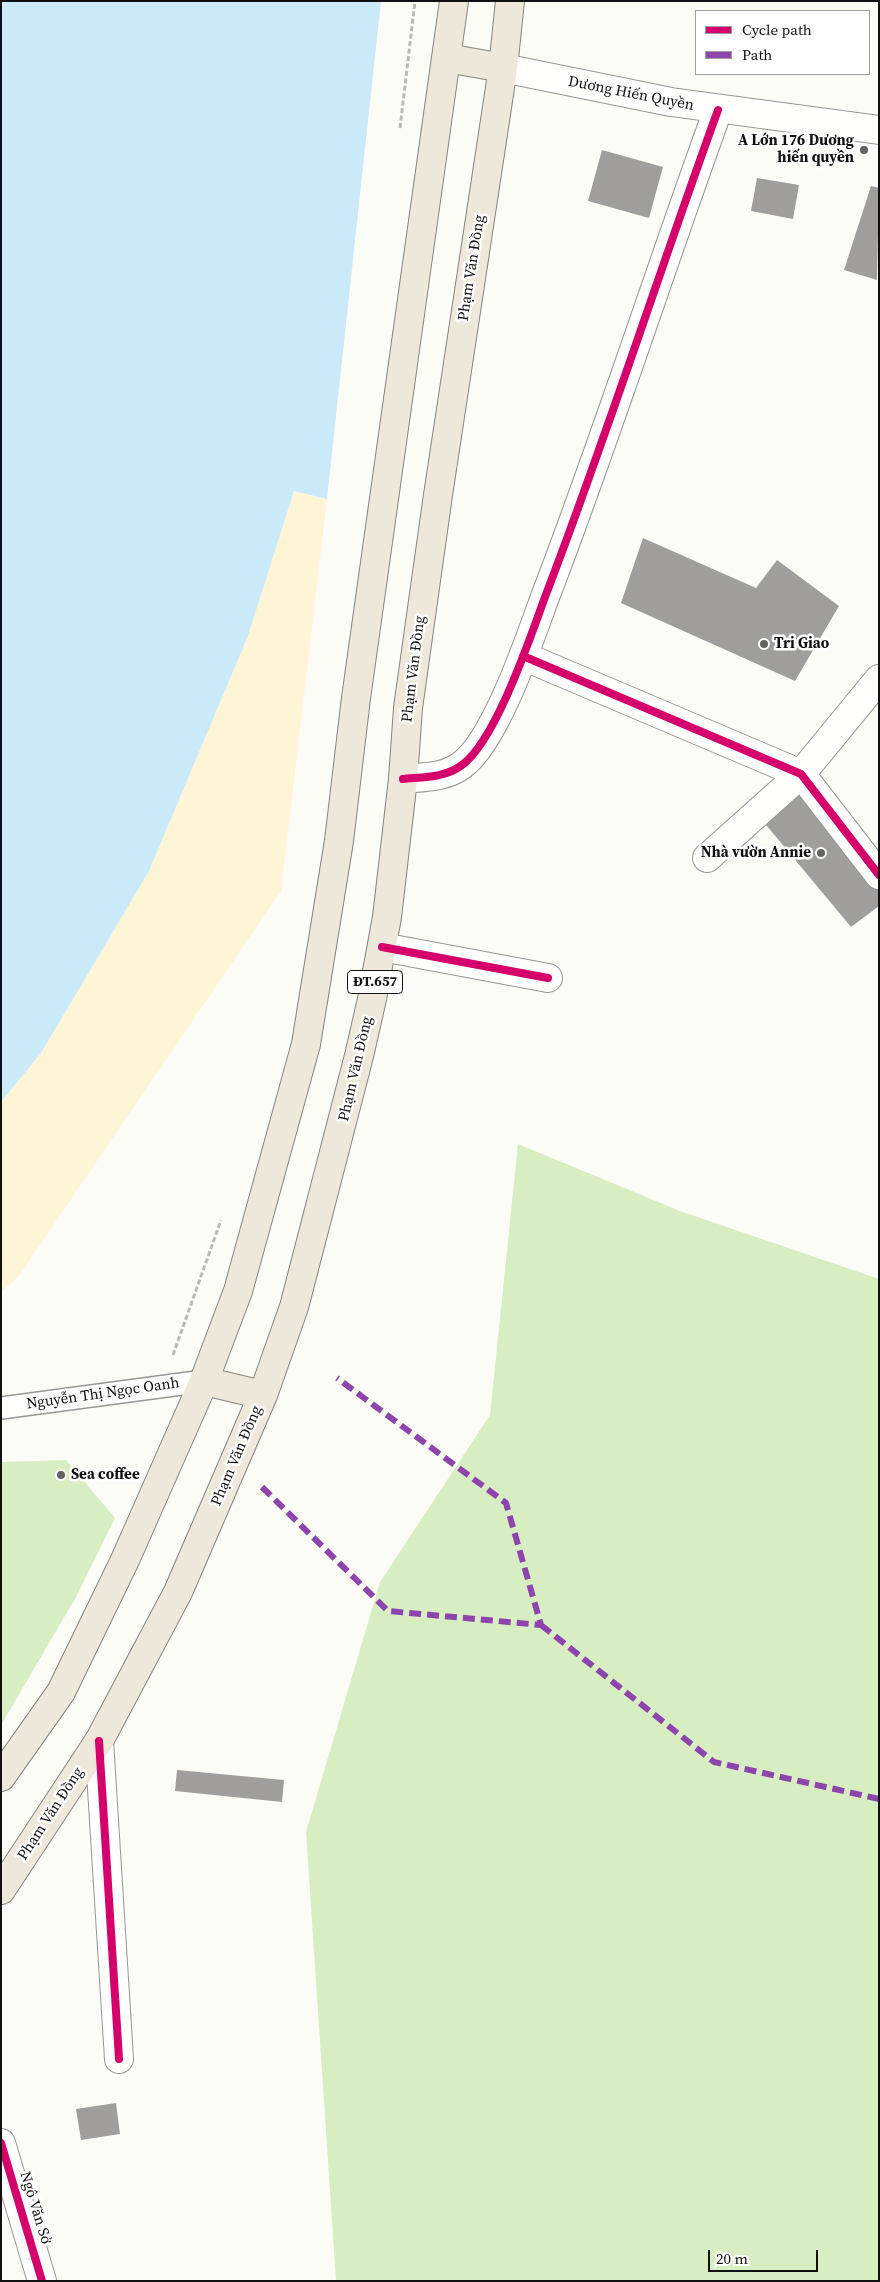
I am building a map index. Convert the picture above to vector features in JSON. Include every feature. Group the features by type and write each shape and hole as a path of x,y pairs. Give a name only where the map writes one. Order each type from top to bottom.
{"main road":[{"path":"1,1777 61,1692 125,1560 204,1381 238,1291 306,1044 339,841 360,669 454,1"},
{"name":"Phạm Văn Đồng","path":"1,1890 99,1741 178,1592 263,1395 294,1307 335,1156 372,999 382,947 403,779 408,708 436,505 503,68 510,1"},
{"path":"447,58 503,68"},
{"path":"204,1381 263,1395"}],"street":[{"name":"Dương Hiến Quyền","path":"503,68 718,110 879,130"},
{"path":"403,779 441,775 463,764 489,732 523,656 603,442 686,196 718,110"},
{"path":"523,656 801,774 879,875"},
{"path":"707,858 801,774 879,679"},
{"path":"382,947 548,978"},
{"path":"99,1741 119,2059"},
{"name":"Ngô Văn Sở","path":"1,2143 42,2281"}],"lane":[{"name":"Nguyễn Thị Ngọc Oanh","path":"1,1408 204,1381"}],"path":[{"path":"400,130 415,1"},
{"path":"162,1387 221,1218"}],"green space":[{"path":"518,1144 680,1211 879,1279 879,2281 336,2281 306,1832 380,1582 490,1415"},
{"path":"66,1460 115,1518 76,1597 1,1725 1,1462"}],"sand":[{"path":"294,491 327,499 281,891 18,1277 1,1292 1,1102 41,1053 149,871 248,636"}],"water":[{"path":"1,1 381,1 327,499 294,491 248,636 149,871 41,1053 1,1102"}],"building":[{"path":"602,150 663,167 649,218 588,201"},
{"path":"757,178 799,185 793,219 751,211"},
{"path":"871,186 879,188 877,280 844,270"},
{"name":"Tri Giao","path":"643,538 756,588 777,560 839,606 795,681 621,603"},
{"name":"Nhà vườn Annie","path":"799,785 879,886 879,906 851,927 762,820"},
{"path":"177,1770 284,1780 282,1802 175,1791"},
{"path":"116,2103 120,2134 81,2140 76,2109"}],"marked path":[{"path":"262,1487 388,1611 541,1625 506,1503 337,1378"},
{"path":"541,1625 714,1762 879,1799"}],"cycle path":[{"path":"403,779 441,775 462,765 475,752 487,734 511,687 568,536 718,110"},
{"path":"523,656 801,774 879,875"},
{"path":"382,947 548,978"},
{"path":"99,1741 119,2059"},
{"path":"1,2143 42,2281"}],"place":[{"name":"A Lớn 176 Dương hiến quyền","path":"864,150"},
{"name":"Tri Giao","path":"764,644"},
{"name":"Nhà vườn Annie","path":"821,853"},
{"name":"Sea coffee","path":"61,1475"}]}
